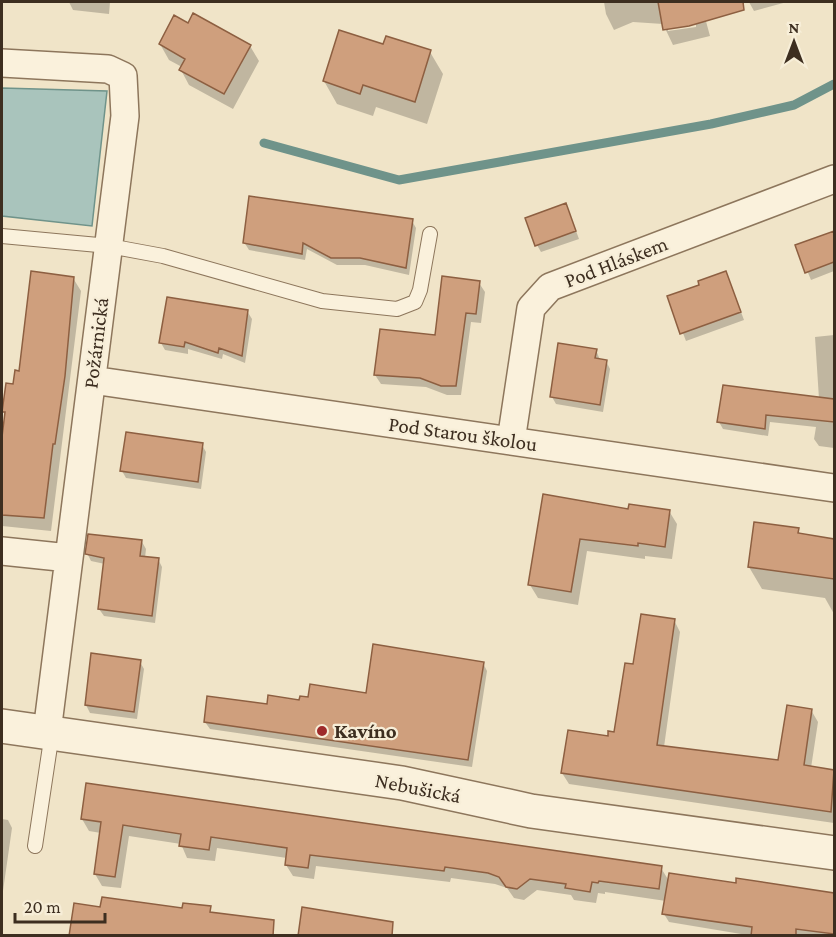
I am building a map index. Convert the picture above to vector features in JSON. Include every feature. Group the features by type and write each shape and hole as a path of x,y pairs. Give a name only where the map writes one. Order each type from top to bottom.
{"street":[{"name":"Požárnická","path":"2,63 108,69 123,76 125,116 49,733"},
{"name":"Pod Hláskem","path":"511,441 531,308 550,287 834,179"},
{"name":"Pod Starou školou","path":"92,380 834,488"},
{"path":"2,551 69,558"},
{"name":"Nebušická","path":"2,726 402,783 531,812 834,854"}],"lane":[{"path":"2,236 109,246 163,256 322,301 396,309 415,302 420,290 430,234"},
{"path":"35,846 49,733"}],"water":[{"path":"2,88 107,91 92,226 2,216"}],"building":[{"path":"658,2 743,2 744,10 689,26 663,30"},
{"path":"193,13 251,45 224,94 179,70 185,59 159,44 174,15 188,23"},
{"path":"339,30 383,44 386,36 431,50 415,102 363,85 360,94 323,81"},
{"path":"249,196 413,219 406,268 360,258 331,258 303,243 302,254 243,243"},
{"path":"566,203 576,231 535,246 525,218"},
{"path":"834,231 834,262 805,273 795,245"},
{"path":"31,271 74,277 65,376 55,444 53,444 44,518 2,515 2,437 5,412 2,412 6,383 13,384 15,370 19,371"},
{"path":"726,271 741,312 680,334 667,296 699,285 698,281"},
{"path":"442,276 480,281 476,314 466,313 456,386 441,386 420,378 374,375 380,329 435,335"},
{"path":"167,297 248,310 242,356 219,348 218,353 185,342 184,347 159,343"},
{"path":"558,343 597,349 595,358 607,360 600,405 550,397"},
{"path":"723,385 834,399 834,422 766,415 765,429 717,422"},
{"path":"126,432 203,443 198,482 120,471"},
{"path":"543,494 628,509 629,504 670,510 665,547 580,539 571,592 528,585"},
{"path":"754,522 799,528 798,533 834,539 834,579 748,567"},
{"path":"88,534 142,540 140,556 159,558 152,616 98,609 104,558 85,554"},
{"path":"641,614 675,619 657,745 778,760 787,705 812,709 804,765 834,770 831,812 561,773 568,730 608,736 608,731 614,732 625,663 633,664"},
{"path":"373,644 484,662 468,760 204,722 207,696 267,704 268,695 299,700 300,696 308,697 310,684 366,693"},
{"path":"91,653 141,660 134,712 85,705"},
{"path":"86,783 662,866 659,889 599,881 598,883 592,882 590,892 565,888 566,884 530,879 517,889 506,887 499,877 488,873 445,867 444,871 310,855 308,868 285,865 287,848 211,837 209,850 179,846 181,834 123,825 115,877 94,874 101,822 81,819"},
{"path":"669,873 736,883 736,878 834,893 834,934 796,929 796,936 751,936 752,927 662,914"},
{"path":"102,897 182,908 183,903 211,906 210,912 274,920 273,936 69,936 74,903 100,907"},
{"path":"302,907 393,922 392,936 298,936"}],"waterway":[{"path":"264,143 399,180 711,124 794,105 834,84"}],"place":[{"name":"Kavíno","path":"322,731"}]}
